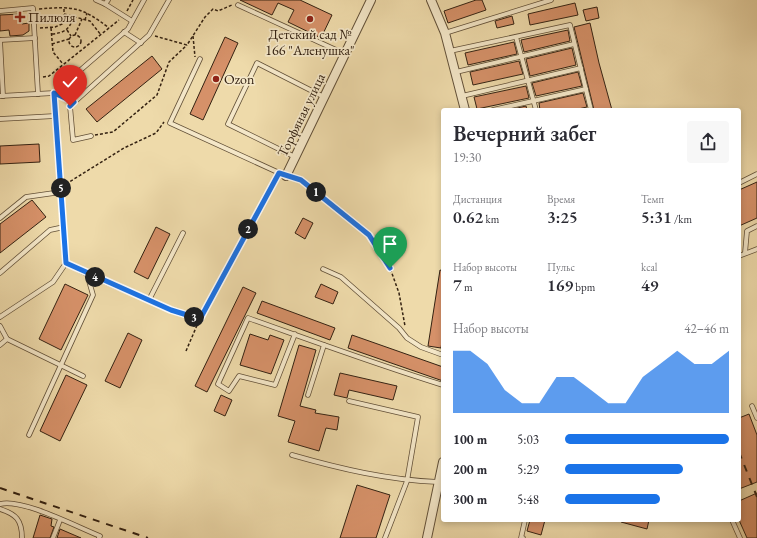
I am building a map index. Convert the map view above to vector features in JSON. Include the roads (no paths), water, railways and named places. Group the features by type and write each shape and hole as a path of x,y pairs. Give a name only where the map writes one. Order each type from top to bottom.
{"street":[{"name":"Торфяная улица","path":"282,175 296,157 371,0"},
{"path":"431,0 450,51 464,108"},
{"path":"427,538 441,470"}],"lane":[{"path":"96,0 106,2 124,16 132,20"},
{"path":"35,38 0,40 2,96 54,93 124,32 144,0"},
{"path":"91,136 73,140 70,106 149,35 169,0"},
{"path":"444,33 551,0"},
{"path":"238,5 345,54"},
{"path":"0,11 33,8 38,94"},
{"path":"450,51 570,25 591,108"},
{"path":"124,32 141,43"},
{"path":"516,37 535,108"},
{"path":"455,73 574,44"},
{"path":"200,59 170,123 282,175"},
{"path":"296,157 228,124 257,63 325,97"},
{"path":"461,96 581,68"},
{"path":"502,108 586,89"},
{"path":"0,316 53,282 66,263 54,93"},
{"path":"0,119 55,116"},
{"path":"741,181 757,174"},
{"path":"0,218 26,197 61,190"},
{"path":"744,253 747,231 757,226"},
{"path":"0,273 50,230 64,227"},
{"path":"149,300 183,233"},
{"path":"741,255 757,249"},
{"path":"66,263 87,274 171,310 200,319"},
{"path":"323,269 341,277 398,328 407,338 421,348 441,354"},
{"path":"29,435 93,295 87,274"},
{"path":"295,334 275,385 239,376 229,391 218,384 248,318 295,334 324,345 441,385"},
{"path":"0,326 7,339 83,376"},
{"path":"0,345 7,339"},
{"path":"308,396 324,345"},
{"path":"349,401 418,417 407,481 385,538"},
{"path":"752,406 757,418"},
{"path":"292,455 345,470 407,481 438,482"},
{"path":"0,504 12,504 37,509 100,536 99,538"},
{"path":"0,509 12,512 17,517 21,523 22,538"},
{"path":"53,538 60,520"},
{"path":"523,538 521,538 525,522"},
{"path":"733,522 740,538"}],"railway":[{"path":"741,457 757,497"},
{"path":"0,488 148,538"}],"place":[{"name":"Пилюля","path":"20,17"},
{"name":"Детский сад № 166 \"Аленушка\"","path":"310,19"},
{"name":"Ozon","path":"216,79"}]}
